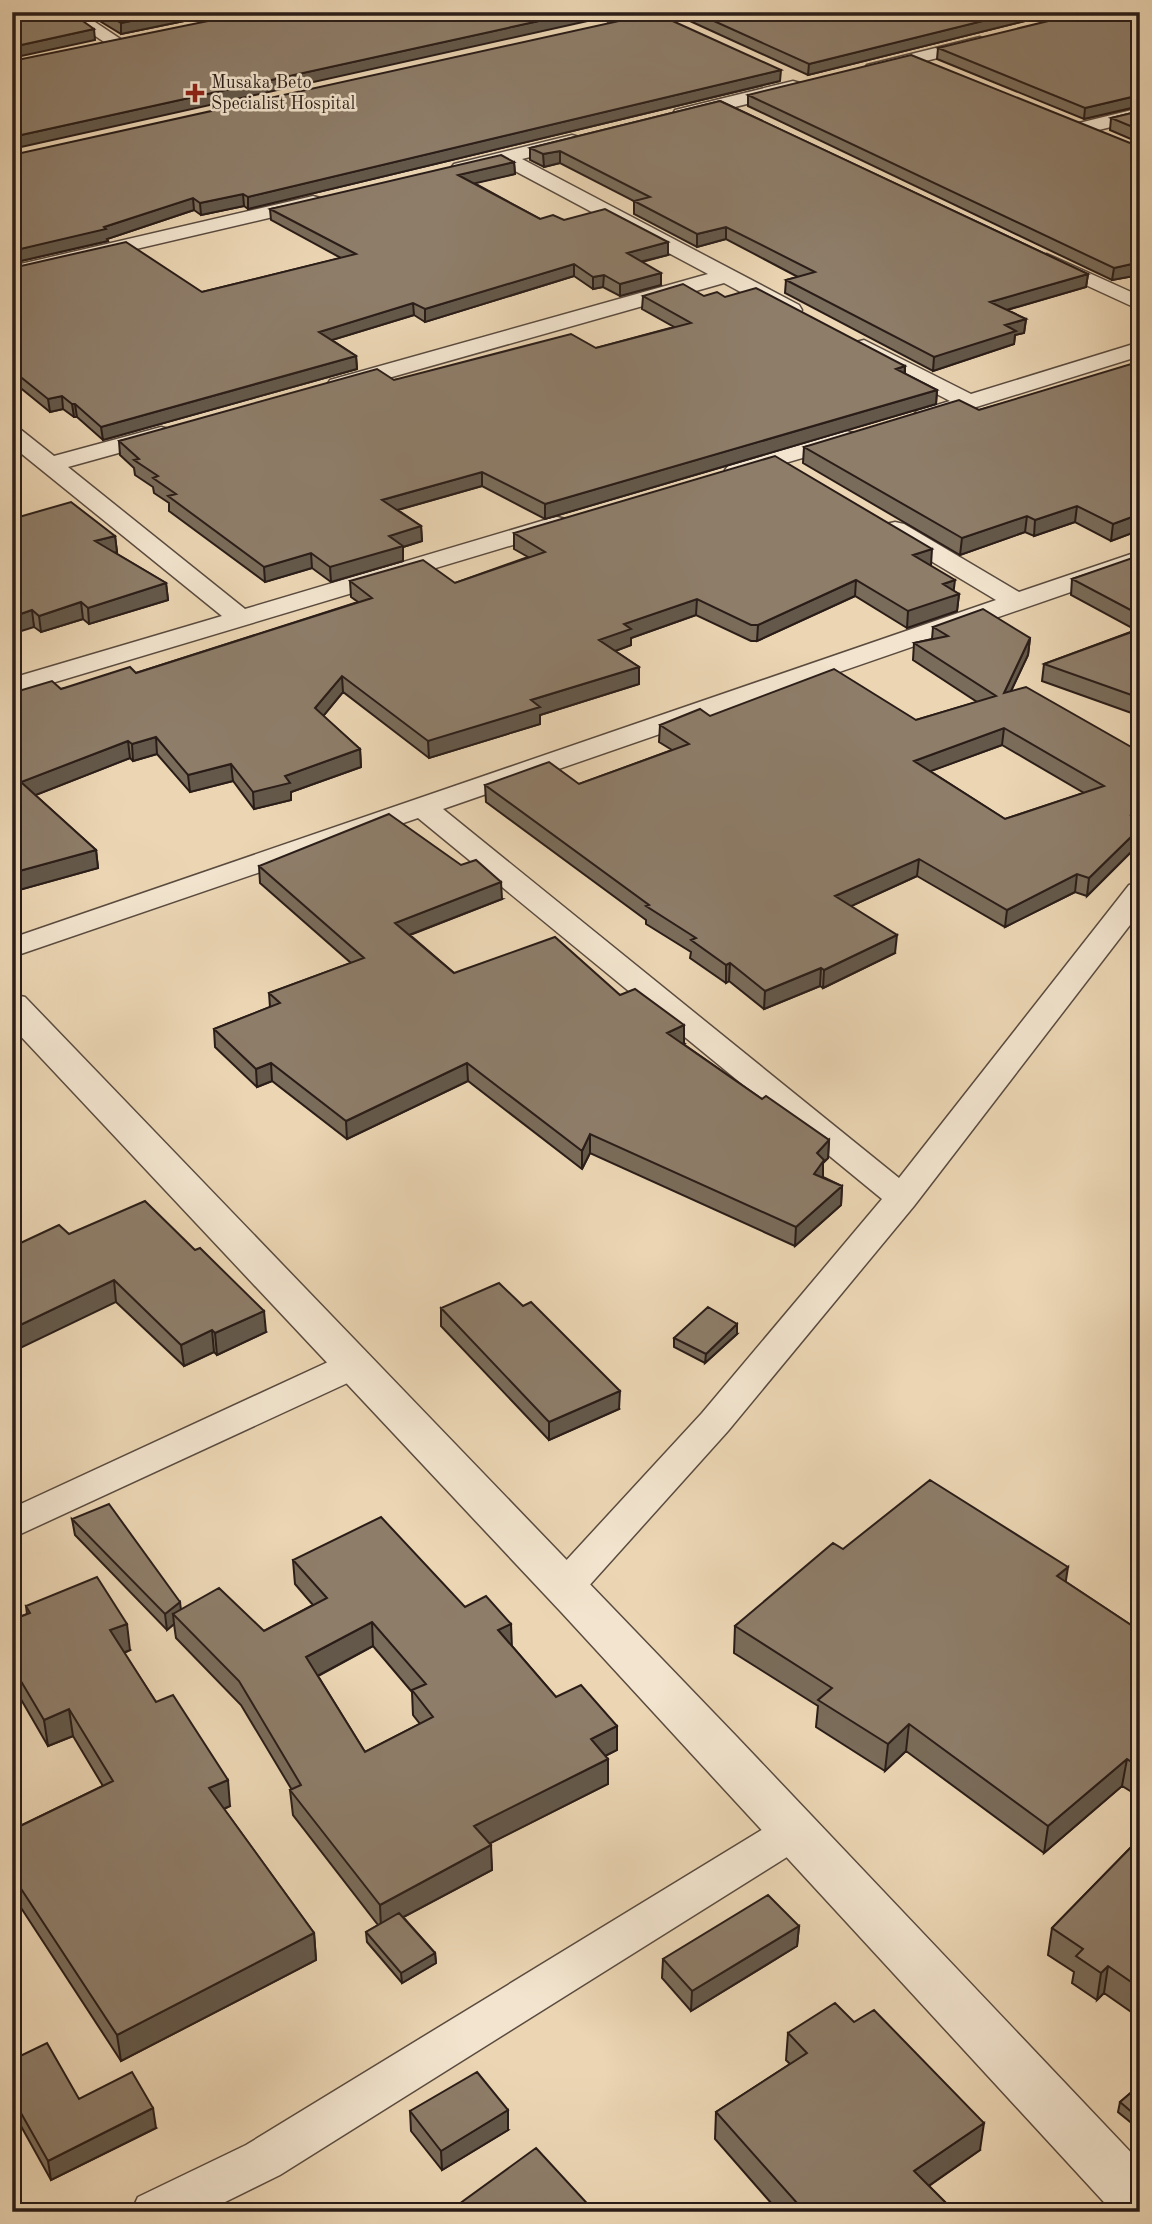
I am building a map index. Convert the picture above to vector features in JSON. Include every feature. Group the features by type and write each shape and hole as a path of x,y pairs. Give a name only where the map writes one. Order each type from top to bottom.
{"street":[{"path":"68,12 126,42 92,49"},
{"path":"603,27 665,17"},
{"path":"848,75 1005,35"},
{"path":"915,58 941,69"},
{"path":"658,120 807,84 782,73"},
{"path":"722,104 747,116"},
{"path":"1117,142 1076,126 1140,114"},
{"path":"438,173 594,136"},
{"path":"505,158 811,320"},
{"path":"12,272 332,198"},
{"path":"1029,251 1140,304"},
{"path":"322,389 726,276"},
{"path":"848,339 971,403"},
{"path":"906,421 1140,349"},
{"path":"52,464 187,427"},
{"path":"709,479 867,433"},
{"path":"12,434 240,618"},
{"path":"775,459 799,472"},
{"path":"12,687 575,519"},
{"path":"879,520 1018,602"},
{"path":"12,948 1140,559"},
{"path":"421,806 902,1198"},
{"path":"564,1588 715,1422 902,1198 1140,891"},
{"path":"12,1004 796,1830 1140,2201"},
{"path":"12,1524 354,1364"},
{"path":"155,2212 263,2160 796,1830"}],"building":[{"path":"12,12 70,12 94,29 12,47"},
{"path":"102,12 175,12 121,23"},
{"path":"252,12 580,12 12,137 12,61"},
{"path":"694,12 1019,12 809,64"},
{"path":"1085,12 1140,12 1140,95 1085,108 938,48"},
{"path":"655,13 781,70 248,197 243,194 200,203 193,198 104,227 106,229 12,251 12,155"},
{"path":"911,55 1140,147 1140,265 1136,263 1114,268 748,95"},
{"path":"720,101 1088,274 990,302 1026,319 1005,325 1016,331 934,357 786,280 815,272 726,227 697,234 634,201 650,197 560,151 543,154 530,148"},
{"path":"1140,111 1140,130 1111,118"},
{"path":"501,155 514,162 458,175 540,219 553,215 564,220 605,209 668,242 627,253 661,273 620,284 604,275 593,277 574,264 425,309 413,303 319,332 356,356 101,427 75,404 62,396 48,399 12,370 12,268 126,242 202,292 356,254 270,209"},
{"path":"683,284 704,296 717,292 725,297 756,288 905,366 896,369 937,390 545,504 482,472 382,500 421,526 389,536 403,546 330,567 311,553 264,567 168,496 176,494 153,478 158,476 134,460 139,459 119,441 377,369 394,380 571,334 596,348 691,323 643,296"},
{"path":"1131,364 1140,365 1140,514 1113,524 1077,506 1035,520 1027,516 962,538 804,447 959,400 979,410"},
{"path":"775,456 932,549 913,555 955,580 943,584 959,594 908,611 856,580 758,625 751,625 697,599 624,624 631,629 599,640 639,667 531,700 540,707 428,741 342,676 315,708 360,749 285,776 290,783 253,792 231,764 188,775 156,737 132,744 128,741 21,782 96,850 12,873 12,693 52,681 61,689 130,667 136,673 372,598 350,581 423,560 455,583 545,552 514,533"},
{"path":"71,502 115,536 95,541 166,583 88,608 81,602 39,616 32,610 12,617 12,519"},
{"path":"1138,556 1140,615 1072,579"},
{"path":"983,609 1030,638 1004,693 1026,687 1140,752 1140,808 1131,815 1140,820 1140,828 1089,878 1077,874 1007,910 919,859 835,896 897,935 824,970 821,968 765,991 730,963 726,965 691,940 696,938 646,906 649,905 485,785 549,762 579,784 689,744 660,725 700,709 710,716 834,669 916,720 996,696 914,643 948,636 933,627","holes":["1004,728 1104,786 1005,819 914,761"]},
{"path":"1140,629 1140,698 1044,664"},
{"path":"389,814 461,865 476,860 501,882 395,923 454,973 555,937 620,995 635,989 684,1025 667,1033 762,1099 766,1096 829,1140 817,1153 824,1160 814,1174 842,1186 796,1227 590,1134 582,1151 467,1063 346,1121 271,1063 256,1069 214,1029 280,1003 269,993 364,958 259,866"},
{"path":"145,1201 195,1250 200,1248 264,1311 215,1333 212,1330 181,1345 114,1280 12,1329 12,1247 59,1225 69,1234"},
{"path":"499,1283 523,1306 531,1302 620,1391 549,1422 441,1308"},
{"path":"708,1307 737,1324 706,1354 674,1338"},
{"path":"930,1480 1068,1567 1057,1576 1140,1631 1140,1768 1127,1759 1048,1826 909,1724 888,1744 818,1700 832,1688 735,1626 833,1543 843,1549"},
{"path":"109,1504 180,1602 165,1614 72,1519"},
{"path":"381,1517 465,1607 486,1596 511,1624 498,1630 556,1697 581,1685 617,1726 591,1739 608,1759 474,1826 491,1845 380,1905 290,1790 301,1785 239,1681 173,1614 219,1588 264,1631 327,1598 293,1560","holes":["372,1622 426,1684 412,1690 433,1717 365,1752 306,1657"]},
{"path":"97,1577 127,1624 110,1630 156,1702 173,1695 228,1780 209,1788 314,1933 117,2035 12,1875 12,1830 113,1781 69,1709 44,1720 12,1666 12,1620 30,1613 26,1606"},
{"path":"1140,1838 1140,1988 1108,1966 1101,1973 1076,1956 1083,1949 1052,1928"},
{"path":"768,1895 799,1926 692,1991 663,1959"},
{"path":"399,1913 435,1953 401,1973 366,1932"},
{"path":"835,2003 854,2022 874,2010 984,2123 914,2171 955,2212 805,2212 716,2112 807,2053 788,2033"},
{"path":"47,2043 79,2099 132,2072 153,2108 48,2161 12,2097 12,2060"},
{"path":"477,2072 508,2110 441,2151 410,2111"},
{"path":"1140,2085 1140,2119 1120,2102"},
{"path":"536,2148 595,2212 448,2212"}],"place":[{"name":"Musaka Beto Specialist Hospital","path":"195,93"}]}
